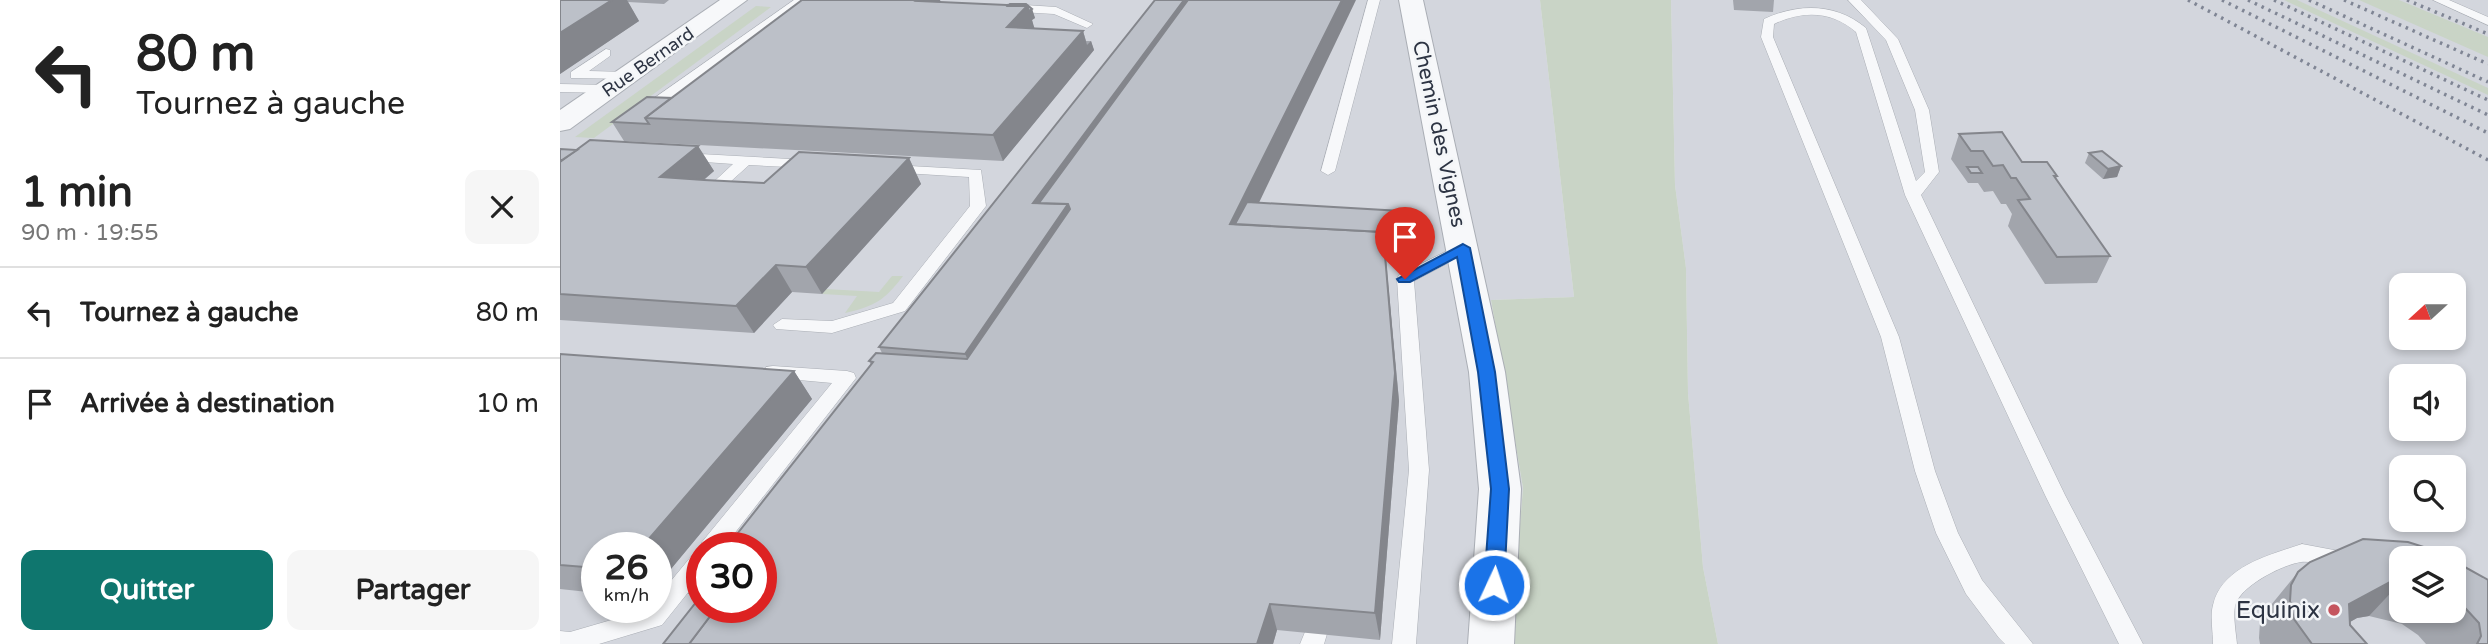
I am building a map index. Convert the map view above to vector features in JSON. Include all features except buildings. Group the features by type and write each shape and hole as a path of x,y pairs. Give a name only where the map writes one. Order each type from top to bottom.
{"street":[{"name":"Rue Bernard","path":"560,123 735,0"},
{"name":"Chemin des Vignes","path":"1411,0 1487,372 1500,489 1490,644"}],"lane":[{"path":"638,117 803,0"},
{"path":"1328,171 1374,0"},
{"path":"1854,0 1892,38 1922,110 1932,172 1913,195"},
{"path":"2439,0 2488,20"},
{"path":"2464,10 2488,6"},
{"path":"1003,8 1056,11 1087,24"},
{"path":"2021,644 2007,631 1973,587 1947,533 1925,471 1890,337 1767,37 1768,22 1781,15 1833,13 1846,18 1862,31 1913,195 2055,495 2132,644"},
{"path":"606,53 576,75 618,82"},
{"path":"560,89 618,82"},
{"path":"666,156 812,164 787,181"},
{"path":"714,189 746,161"},
{"path":"782,325 832,327 899,307 978,206 975,173 871,167"},
{"path":"1404,644 1419,470 1405,279 1463,248"},
{"path":"723,532 847,378 751,370"},
{"path":"2225,644 2224,605 2236,584 2265,566 2302,554 2333,557 2367,566"},
{"path":"560,641 570,642 654,618 686,579"}],"shaded area":[{"path":"560,0 1540,0 1574,297 1491,300 1523,488 1510,644 560,644"},
{"path":"1671,0 2488,0 2488,644 1718,644 1703,567 1688,393 1686,268 1675,185"}],"green space":[{"path":"1540,0 1671,0 1675,185 1686,268 1688,393 1703,567 1718,644 1510,644 1523,488 1491,300 1574,297"},
{"path":"2284,0 2297,0 2488,88 2488,95"},
{"path":"2359,0 2399,0 2488,37 2488,57"},
{"path":"756,6 771,7 594,138 575,137"},
{"path":"892,276 903,276 872,305 845,313 857,296 822,294 826,289 879,292"}],"railway":[{"path":"2188,0 2488,160"},
{"path":"2222,0 2488,133"},
{"path":"2248,0 2488,115"},
{"path":"2274,0 2488,100"},
{"path":"2309,0 2488,82"},
{"path":"2344,0 2488,64"},
{"path":"2407,0 2488,34"}],"place":[{"name":"Equinix","path":"2334,610"}],"route":[{"path":"1405,279 1463,248 1487,372 1500,489 1494,585"}]}
